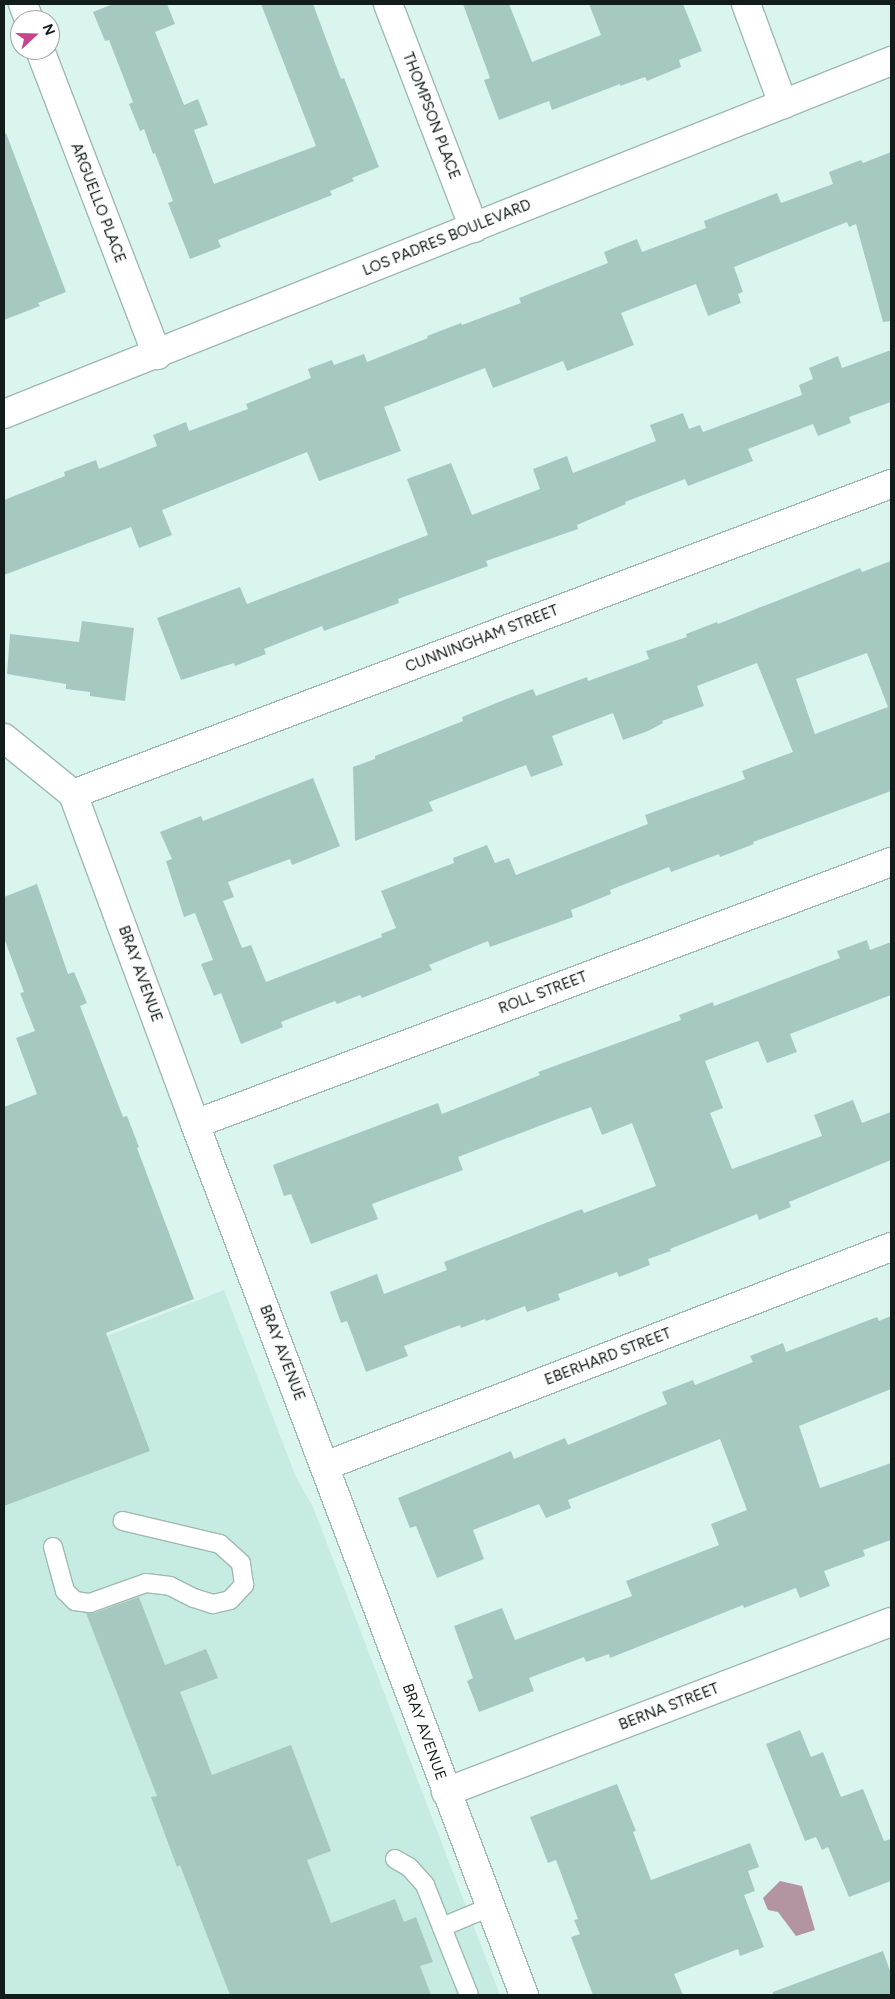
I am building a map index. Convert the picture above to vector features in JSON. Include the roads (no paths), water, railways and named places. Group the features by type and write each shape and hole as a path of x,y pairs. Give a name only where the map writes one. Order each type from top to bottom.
{"street":[{"name":"THOMPSON PLACE","path":"388,4 474,228"},
{"path":"746,4 783,104"},
{"name":"ARGUELLO PLACE","path":"44,60 157,355"},
{"name":"LOS PADRES BOULEVARD","path":"4,414 157,355 891,62"},
{"name":"CUNNINGHAM STREET","path":"73,794 891,484"},
{"path":"4,738 73,794"},
{"name":"BRAY AVENUE","path":"73,794 195,1124 524,1995"},
{"name":"ROLL STREET","path":"195,1124 891,862"},
{"name":"EBERHARD STREET","path":"325,1466 891,1247"},
{"name":"BERNA STREET","path":"446,1792 891,1622"}],"lane":[{"path":"53,1547 65,1591 75,1601 90,1603 146,1583 170,1586 194,1598 214,1604 230,1600 244,1585 241,1563 220,1544 123,1521"},
{"path":"395,1859 410,1867 425,1885 469,1995"},
{"path":"442,1927 490,1907"}]}
